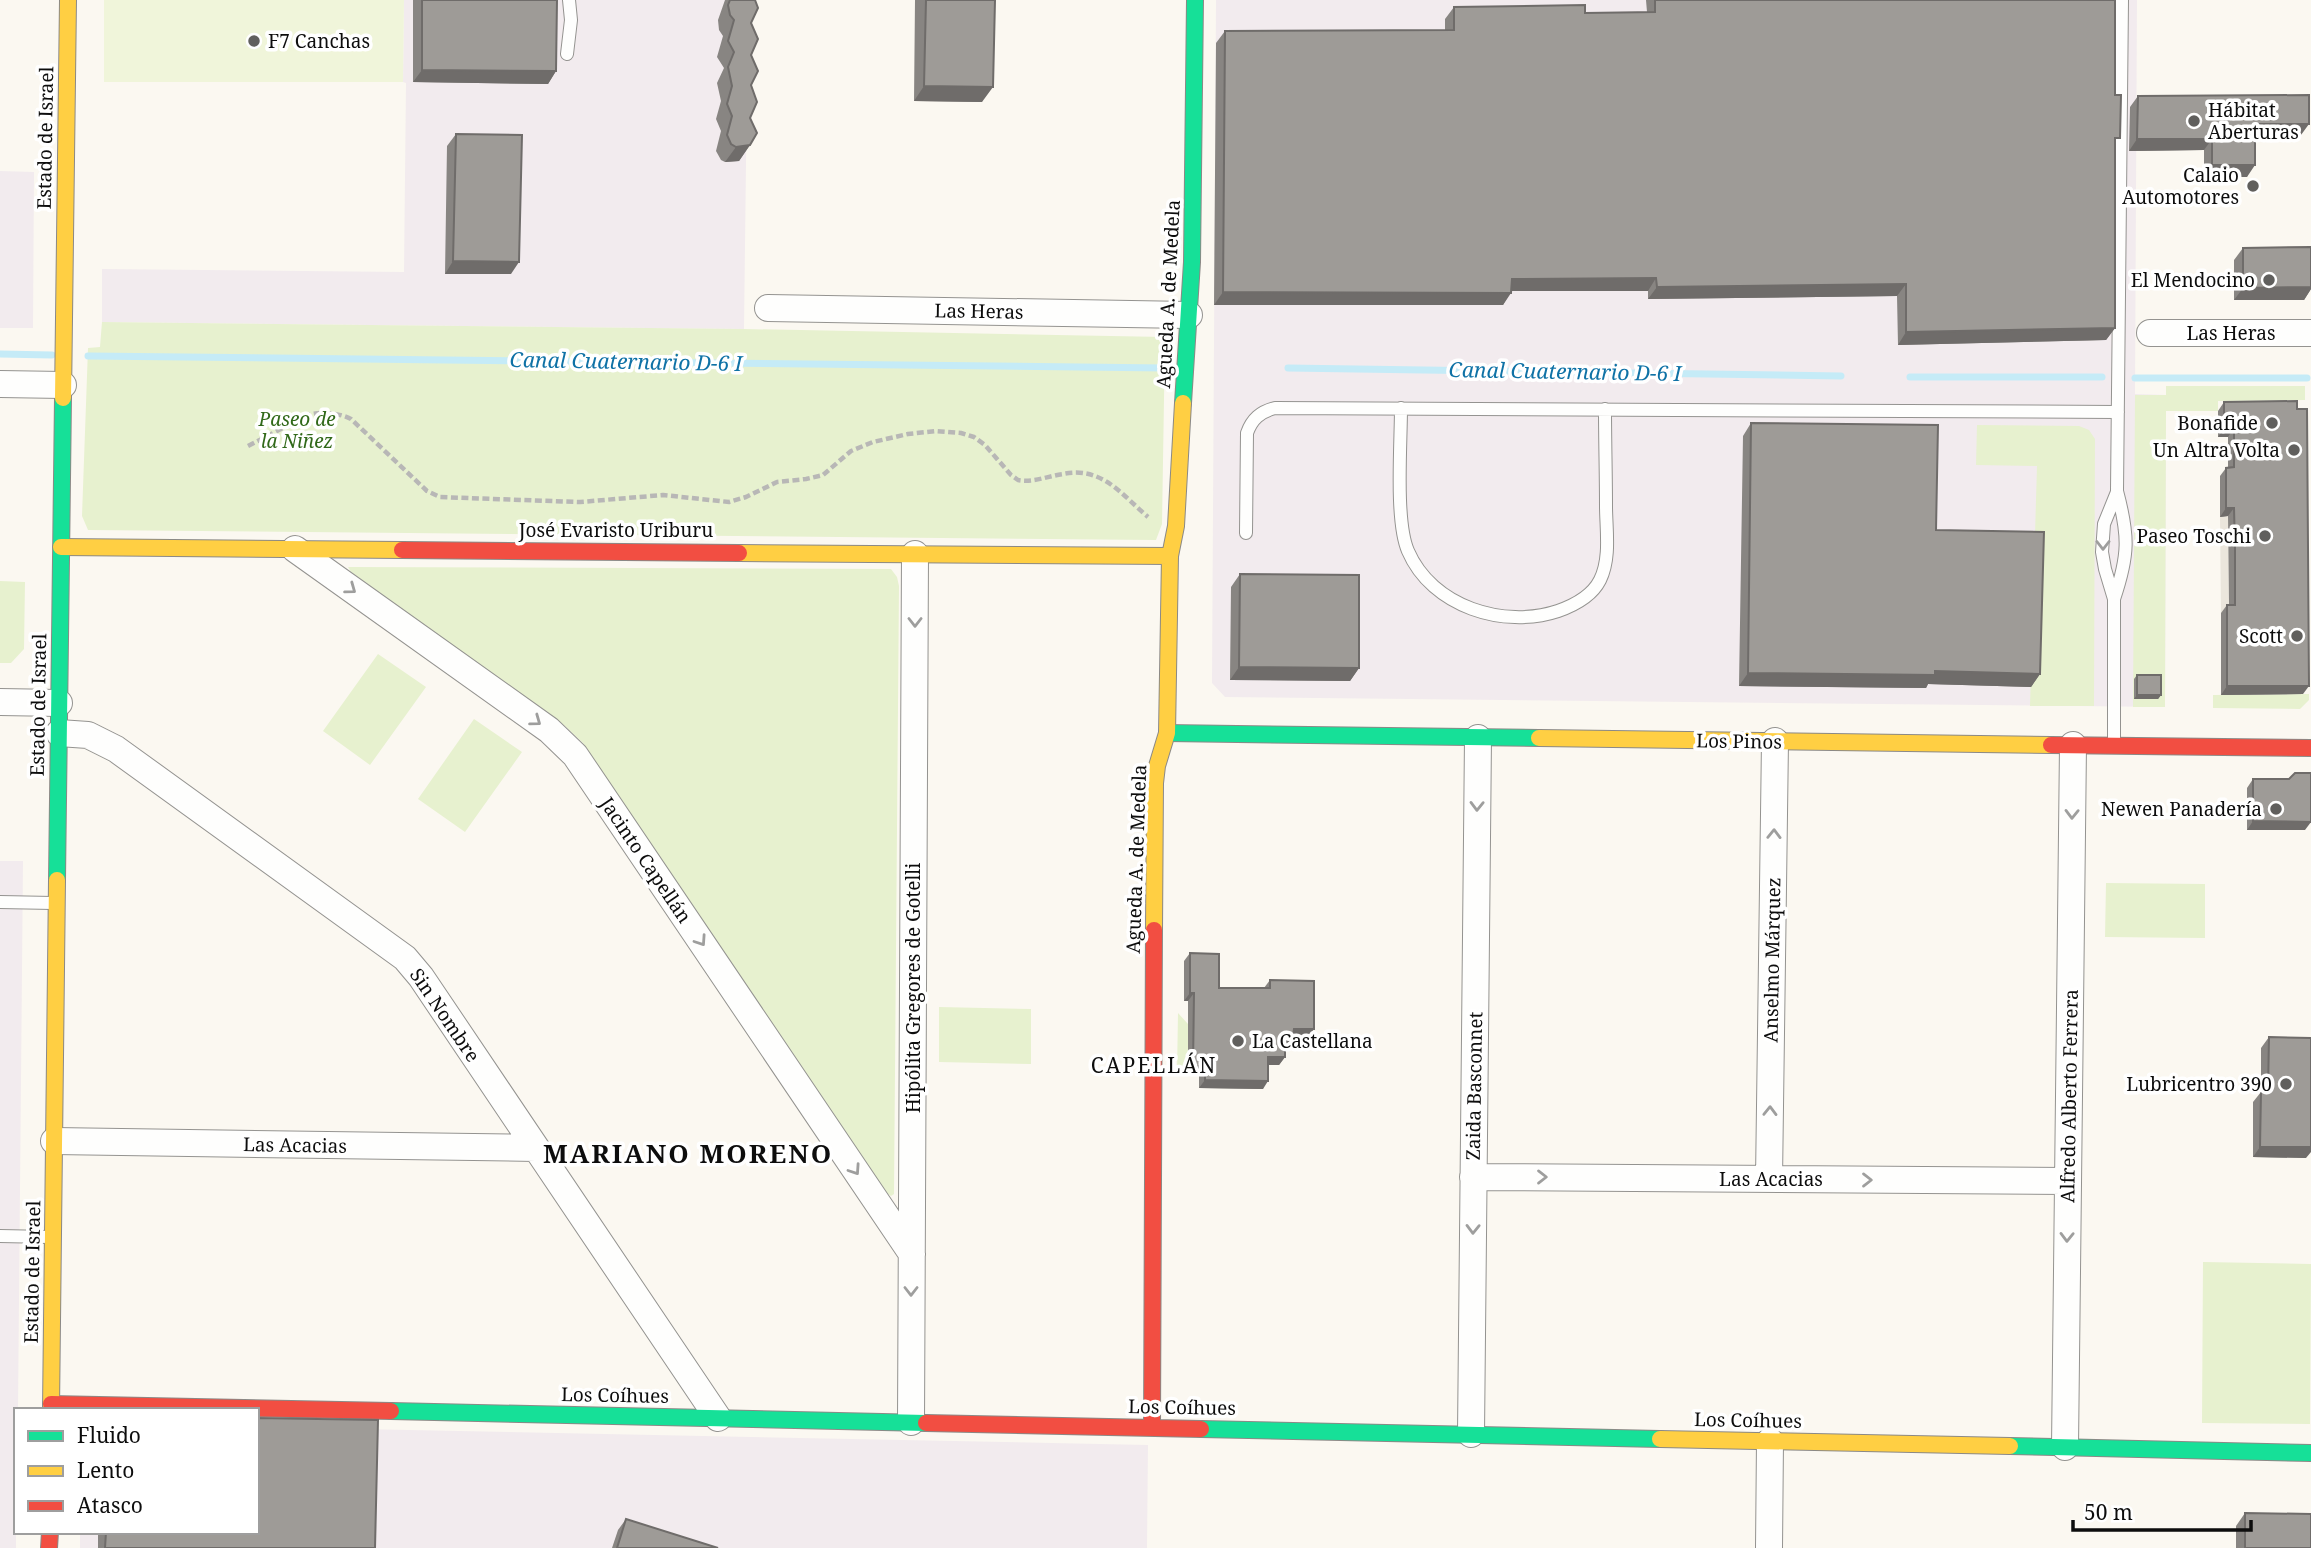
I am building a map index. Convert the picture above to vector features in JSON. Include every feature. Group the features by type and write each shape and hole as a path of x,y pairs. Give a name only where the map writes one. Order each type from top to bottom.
{"street":[{"name":"Estado de Israel","path":"51,1407 68,0"},
{"name":"Agueda A. de Medela","path":"1152,1427 1155,783 1167,733 1170,556 1176,526 1193,250 1195,0"},
{"name":"Las Heras","path":"768,308 1189,315"},
{"name":"Las Heras","path":"2150,333 2311,333"},
{"path":"0,384 63,385"},
{"name":"José Evaristo Uriburu","path":"61,547 1170,556"},
{"name":"Jacinto Capellán","path":"295,549 549,730 575,755 912,1254"},
{"name":"Hipólita Gregores de Gotelli","path":"911,1422 915,554"},
{"path":"0,702 59,703"},
{"name":"Sin Nombre","path":"59,733 88,735 117,748 397,950 421,977 718,1418"},
{"name":"Los Pinos","path":"1167,733 2311,748"},
{"name":"Zaida Basconnet","path":"1471,1434 1478,737"},
{"name":"Anselmo Márquez","path":"1769,1179 1775,741"},
{"name":"Alfredo Alberto Ferrera","path":"2065,1447 2073,745"},
{"name":"Las Acacias","path":"54,1141 536,1148"},
{"name":"Las Acacias","path":"1474,1177 2068,1181"},
{"name":"Los Coíhues","path":"51,1407 112,1408"},
{"name":"Los Coíhues","path":"259,1410 2311,1452"},
{"path":"1769,1548 1770,1441"}],"lane":[{"path":"567,54 571,20 569,0"},
{"path":"2114,599 2125,564 2126,544 2126,526 2117,491 2122,0"},
{"path":"1246,533 1246,440 1250,425 1261,413 1284,407 2118,412"},
{"path":"1401,408 1402,520 1407,549 1414,563 1438,590 1462,605 1489,614 1528,617 1545,615 1578,603 1592,592 1600,579 1606,549 1605,409"},
{"path":"2114,746 2114,599 2104,563 2103,535 2117,491"},
{"path":"0,902 57,903"},
{"path":"0,1237 53,1237"}],"path":[{"path":"248,446 308,415 339,415 351,419 427,491 440,497 580,502 663,495 729,502 746,498 777,482 818,477 828,472 852,451 873,442 908,434 954,432 980,441 1018,480 1037,480 1079,472 1095,475 1108,482 1152,520"}],"shaded area":[{"path":"404,0 748,0 744,329 102,322 102,269 404,272"},
{"path":"1216,0 2137,0 2135,394 2166,395 2165,707 1225,697 1212,683"},
{"path":"0,171 34,172 33,328 0,328"},
{"path":"2228,516 2229,613 2221,613 2220,517"},
{"path":"0,861 23,861 18,1408 14,1408 16,1548 0,1548"},
{"path":"259,1427 1148,1445 1147,1548 80,1548 80,1534 259,1534"}],"green space":[{"name":"F7 Canchas","path":"104,0 404,0 403,82 104,82"},
{"name":"Paseo de la Niñez","path":"102,322 1165,337 1162,524 1156,540 88,530 82,516 88,348 100,347"},
{"path":"2166,386 2305,386 2305,400 2218,401 2218,411 2166,411 2165,707 2133,707 2135,395 2166,395"},
{"path":"1977,425 2079,426 2089,430 2095,439 2094,706 2030,706 2037,466 1976,465"},
{"path":"348,567 891,569 899,586 894,1194 891,1196 887,1193 583,743 565,726 351,572"},
{"path":"0,581 25,582 24,649 11,663 0,663"},
{"path":"378,654 426,687 370,765 323,731"},
{"path":"2309,694 2309,700 2300,709 2213,708 2213,695"},
{"path":"474,719 522,752 465,832 418,799"},
{"path":"2106,883 2205,884 2205,938 2105,937"},
{"path":"939,1007 1031,1009 1031,1064 939,1062"},
{"path":"1178,1013 1188,1024 1188,1074 1177,1073"},
{"path":"2203,1262 2311,1264 2310,1424 2202,1423"}],"building":[{"path":"422,0 557,0 556,71 422,70"},
{"path":"730,0 755,0 758,8 751,23 758,39 751,55 758,71 751,85 757,102 750,118 757,133 750,145 736,147 731,144 727,135 732,116 727,104 732,86 728,67 734,52 728,41 734,20 728,5"},
{"path":"926,0 995,0 993,87 924,86"},
{"path":"1655,0 2115,0 2115,95 2121,95 2120,138 2115,138 2115,328 1906,332 1906,284 1657,287 1656,278 1512,279 1511,293 1223,292 1225,31 1454,30 1454,7 1585,5 1585,13 1655,12"},
{"path":"2309,95 2309,124 2259,124 2259,139 2255,139 2255,165 2212,165 2212,139 2137,139 2138,96"},
{"path":"456,134 522,135 519,262 453,261"},
{"path":"2311,247 2311,287 2243,288 2243,248"},
{"name":"Paseo Toschi","path":"2297,401 2297,409 2307,409 2309,686 2227,686 2227,605 2235,605 2235,548 2234,508 2226,508 2226,468 2234,467 2234,428 2224,428 2224,402"},
{"path":"1751,423 1938,425 1936,530 2044,532 2040,674 1935,671 1935,675 1748,673"},
{"path":"1240,574 1359,575 1359,668 1239,667"},
{"path":"2137,675 2161,675 2161,695 2137,695"},
{"name":"Newen Panadería","path":"2295,773 2311,773 2311,822 2253,821 2253,779 2289,779"},
{"name":"La Castellana","path":"1190,953 1219,954 1219,988 1270,988 1270,980 1314,981 1314,1029 1294,1029 1293,1036 1285,1036 1285,1057 1268,1057 1268,1081 1205,1080 1205,1066 1193,1066 1194,993 1190,993"},
{"path":"2269,1037 2311,1038 2311,1147 2260,1147 2261,1092 2268,1092"},
{"path":"259,1418 378,1420 375,1548 105,1548 106,1534 259,1534"},
{"path":"2245,1513 2311,1514 2311,1548 2245,1548"},
{"path":"626,1519 718,1548 617,1548"}],"waterway":[{"name":"Canal Cuaternario D-6 I","path":"0,354 52,355"},
{"name":"Canal Cuaternario D-6 I","path":"88,356 1165,368"},
{"name":"Canal Cuaternario D-6 I","path":"1288,368 1841,376"},
{"name":"Canal Cuaternario D-6 I","path":"1910,377 2102,377"},
{"name":"Canal Cuaternario D-6 I","path":"2135,378 2307,378"}],"traffic: fast":[{"path":"1183,403 1192,262 1195,0"},
{"path":"57,880 63,398"},
{"path":"1167,733 1539,738"},
{"path":"391,1411 926,1423"},
{"path":"1201,1429 1660,1439"},
{"path":"2010,1446 2311,1453"}],"traffic: slow":[{"path":"63,398 68,0"},
{"path":"1154,930 1155,783 1167,733 1170,556 1176,526 1183,403"},
{"path":"61,547 402,550"},
{"path":"739,553 1170,556"},
{"path":"1539,738 2051,745"},
{"path":"51,1408 57,880"},
{"path":"1660,1439 2010,1446"}],"traffic: jam":[{"path":"402,550 739,553"},
{"path":"2051,745 2311,748"},
{"path":"1152,1427 1154,930"},
{"path":"51,1404 245,1408"},
{"path":"259,1408 391,1411"},
{"path":"926,1423 1201,1429"},
{"path":"49,1548 50,1534"}],"place":[{"name":"F7 Canchas","path":"254,41"},
{"name":"Hábitat Aberturas","path":"2194,121"},
{"name":"Calaio Automotores","path":"2253,186"},
{"name":"El Mendocino","path":"2269,280"},
{"name":"Bonafide","path":"2272,423"},
{"name":"Un Altra Volta","path":"2294,450"},
{"name":"Paseo Toschi","path":"2265,536"},
{"name":"Scott","path":"2297,636"},
{"name":"Newen Panadería","path":"2276,809"},
{"name":"La Castellana","path":"1238,1041"},
{"name":"Lubricentro 390","path":"2286,1084"}],"district":[{"name":"CAPELLÁN","path":"1154,1066"},
{"name":"MARIANO MORENO","path":"688,1154"}]}
